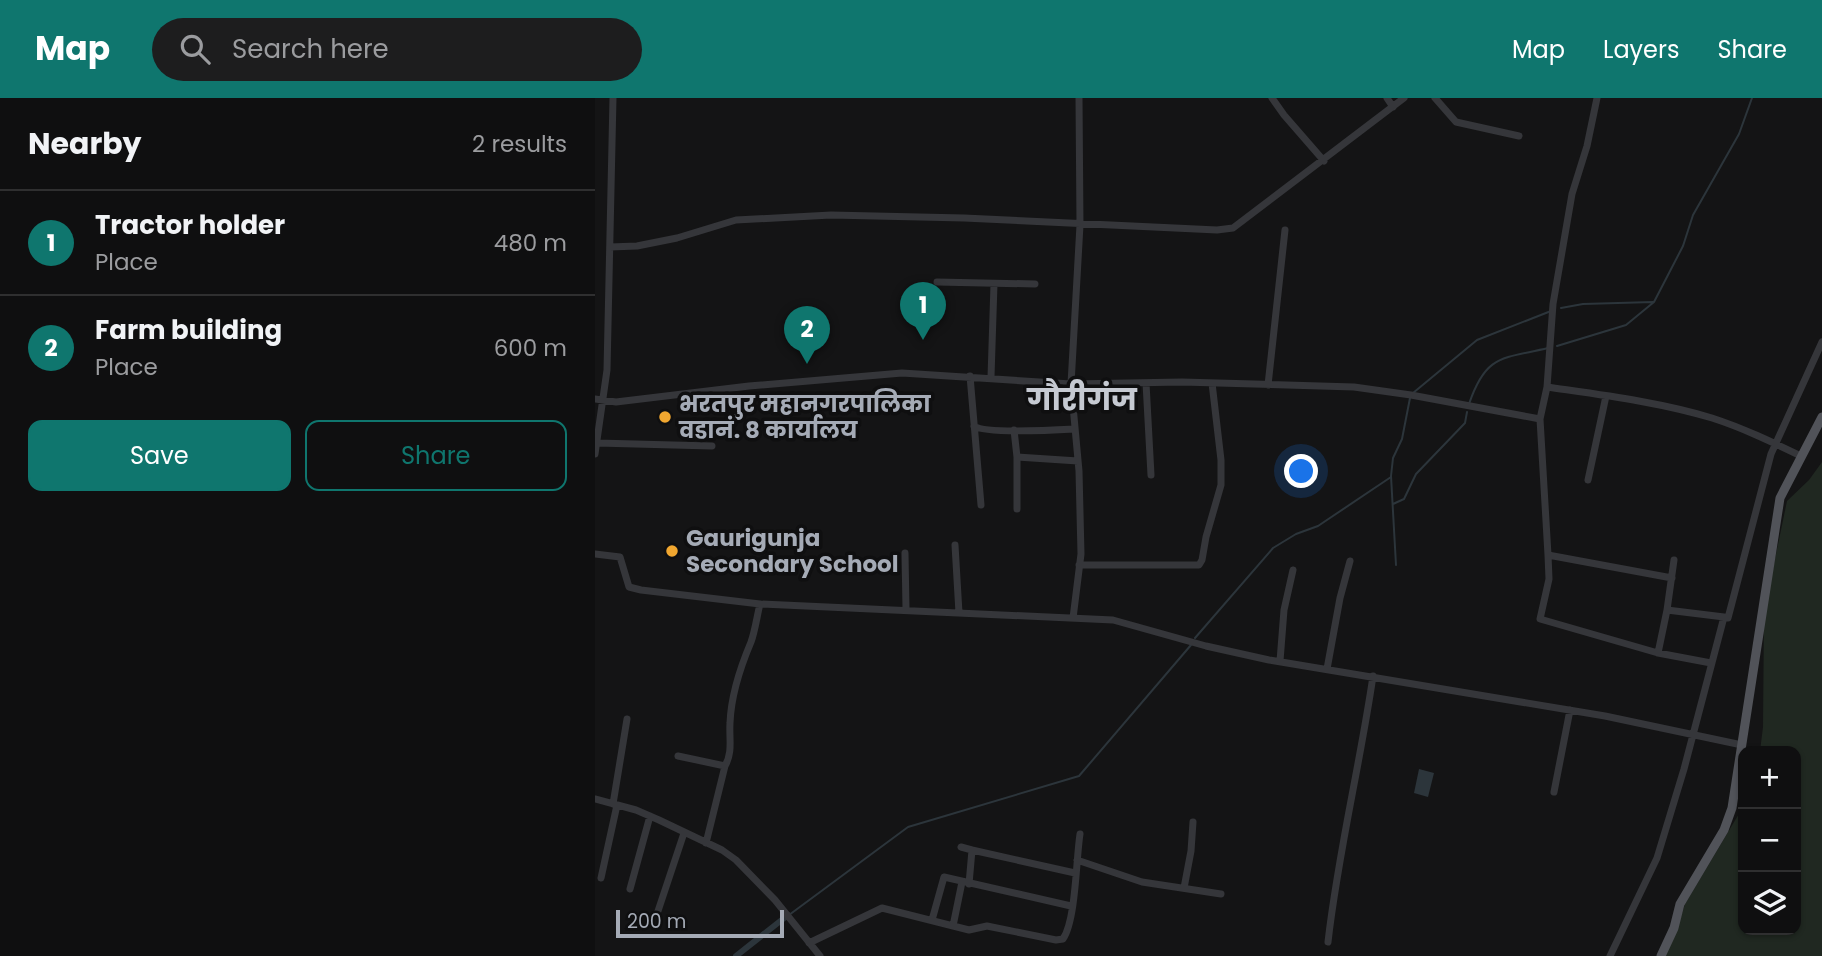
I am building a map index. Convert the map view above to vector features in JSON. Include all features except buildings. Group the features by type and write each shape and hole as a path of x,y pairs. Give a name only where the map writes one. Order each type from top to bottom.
{"main road":[{"path":"1661,956 1674,928 1680,904 1724,830 1733,808 1780,498 1822,417"}],"street":[{"path":"595,454 604,401 613,98"},
{"path":"1073,618 1079,565 1078,461 1071,384 1080,225 1079,98"},
{"path":"1272,98 1284,116 1324,161"},
{"path":"1387,98 1393,107"},
{"path":"610,247 637,246 677,238 736,220 831,215 917,216 1217,230 1233,228 1404,98"},
{"path":"1435,98 1457,122 1519,136"},
{"path":"1597,98 1587,146 1571,194 1553,304 1548,387 1540,419 1549,579 1540,619 1658,653 1711,663"},
{"path":"1268,385 1285,230"},
{"path":"937,282 1035,284"},
{"path":"991,377 994,284"},
{"path":"1667,610 1728,618 1774,444 1822,341"},
{"path":"595,399 616,402 870,374 970,376 1071,384 1212,383 1372,388 1540,419"},
{"path":"970,376 981,505"},
{"path":"1146,383 1151,475"},
{"path":"1079,565 1199,565 1221,485 1221,460 1212,383"},
{"path":"1548,387 1710,418 1801,456"},
{"path":"1588,480 1606,396"},
{"path":"974,426 978,429 1075,429"},
{"path":"1014,430 1017,509"},
{"path":"597,443 712,446"},
{"path":"1017,457 1078,461"},
{"path":"955,545 959,613"},
{"path":"905,552 906,609"},
{"path":"595,554 620,557 629,587 634,589 760,604 1113,620 1206,646 1280,661 1570,710 1742,745"},
{"path":"1548,555 1672,578"},
{"path":"1658,653 1674,560"},
{"path":"1327,669 1350,561"},
{"path":"1280,661 1285,610 1293,570"},
{"path":"706,843 730,752 731,713 739,671 745,650 751,642 760,604"},
{"path":"1610,956 1657,858 1724,617"},
{"path":"1328,942 1373,676"},
{"path":"1554,792 1570,710"},
{"path":"601,878 627,719"},
{"path":"678,756 725,766"},
{"path":"595,799 650,816 736,860 752,875 820,956"},
{"path":"630,889 650,816"},
{"path":"1184,888 1193,822"},
{"path":"658,911 684,833"},
{"path":"809,943 877,908 969,930 987,926 1056,940 1063,939 1072,906 1080,834"},
{"path":"961,847 1075,873"},
{"path":"953,926 972,850"},
{"path":"1077,860 1142,882 1221,894"},
{"path":"932,920 942,878 1072,906"}],"shaded area":[{"path":"1822,462 1822,956 1665,956 1685,904 1738,815 1738,935 1801,935 1801,746 1761,746 1764,612 1787,501 1809,480"},
{"path":"1419,769 1434,773 1428,797 1414,793"}],"waterway":[{"path":"1557,346 1626,325 1654,302 1683,246 1693,215 1739,134 1752,98"},
{"path":"1561,308 1583,304 1653,302"},
{"path":"1413,393 1477,340 1551,311"},
{"path":"1469,404 1475,388 1489,367 1507,357 1548,348"},
{"path":"1396,565 1391,476 1393,458 1402,439 1410,398"},
{"path":"1393,504 1404,499 1416,474 1465,423 1467,412"},
{"path":"1195,638 1273,548 1296,534 1318,526 1391,477"},
{"path":"789,915 908,827 1079,776 1191,645"},
{"path":"736,956 788,915"}],"place":[{"name":"Tractor holder","path":"923,340"},
{"name":"Farm building","path":"807,364"},
{"name":"भरतपुर महानगरपालिका वडानं. ८ कार्यालय","path":"665,417"},
{"name":"Gaurigunja Secondary School","path":"672,551"}],"district":[{"name":"गौरीगंज","path":"1082,400"}]}
